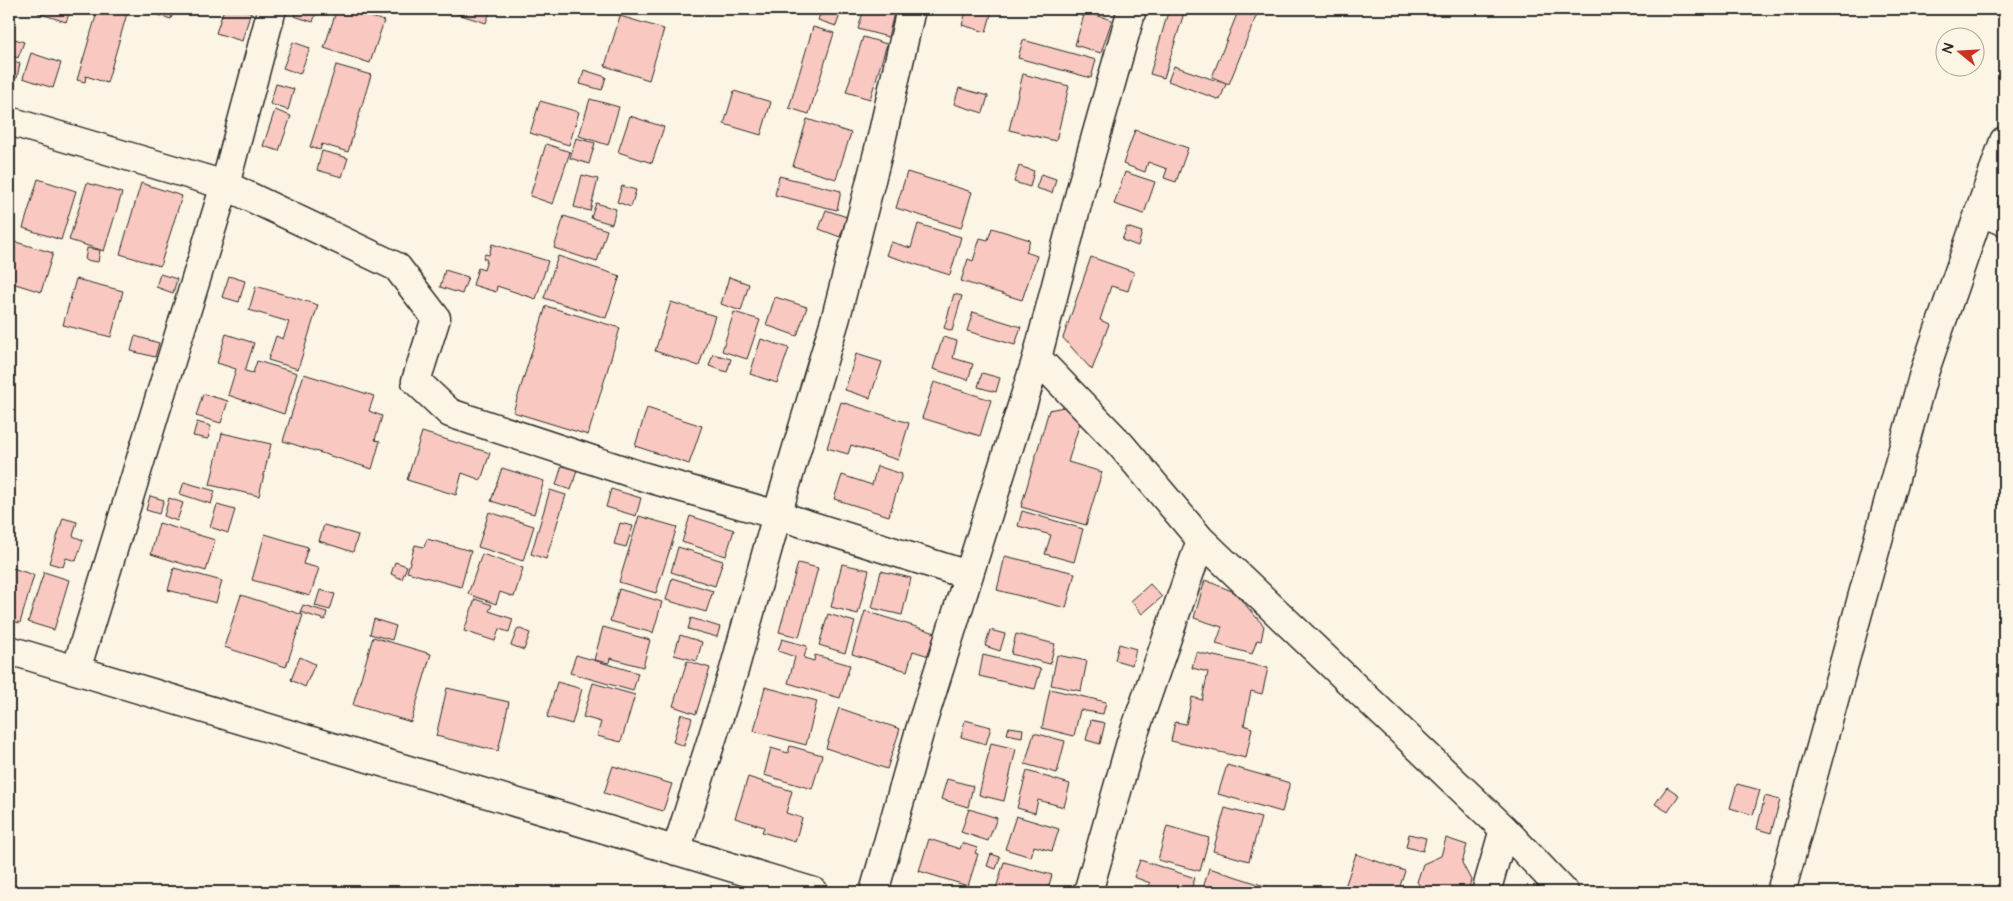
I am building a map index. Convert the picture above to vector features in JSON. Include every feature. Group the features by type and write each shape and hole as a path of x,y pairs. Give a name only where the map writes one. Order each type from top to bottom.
{"street":[{"path":"76,670 225,185 272,9"},
{"path":"676,851 734,670 777,515 836,317 882,142 911,9"},
{"path":"874,892 920,730 1037,358 1081,189 1132,9"},
{"path":"9,121 225,185 397,267 436,318 416,381 450,413 638,475 777,515 968,575"},
{"path":"1781,892 1924,373 2004,141"},
{"path":"1979,212 2004,221"},
{"path":"1037,358 1121,445 1201,540 1504,829 1564,892"},
{"path":"1088,892 1132,742 1201,540"},
{"path":"9,650 814,892"},
{"path":"1486,892 1504,829"}],"building":[{"path":"40,9 71,9 66,22 38,13"},
{"path":"98,9 128,10 107,83 86,76 85,82 77,80"},
{"path":"140,9 174,9 171,19"},
{"path":"224,9 240,9 251,12 242,41 216,33"},
{"path":"296,9 317,9 313,22 294,16"},
{"path":"337,9 347,9 384,21 370,63 324,48"},
{"path":"442,9 491,9 486,23"},
{"path":"822,9 842,9 836,26 818,20"},
{"path":"864,9 895,9 888,37 858,29"},
{"path":"967,9 986,9 992,11 986,32 962,25"},
{"path":"1061,9 1085,9 1083,16"},
{"path":"1169,9 1184,13 1164,78 1150,74"},
{"path":"1239,9 1259,9 1229,84 1212,77"},
{"path":"1085,12 1112,20 1101,53 1075,45"},
{"path":"620,16 664,29 649,80 605,66"},
{"path":"813,27 834,33 809,114 789,108"},
{"path":"9,37 24,42 18,58 9,55"},
{"path":"863,37 887,44 870,99 846,92"},
{"path":"1023,40 1096,60 1091,78 1018,58"},
{"path":"293,42 310,48 300,74 283,68"},
{"path":"31,53 61,63 53,88 23,78"},
{"path":"9,61 20,63 17,78 9,77"},
{"path":"336,65 371,75 348,152 322,144 320,150 310,147"},
{"path":"1174,66 1226,84 1220,100 1168,81"},
{"path":"584,70 606,77 602,90 580,84"},
{"path":"1023,74 1069,86 1056,141 1009,130"},
{"path":"276,84 294,89 288,110 270,104"},
{"path":"959,88 988,96 983,113 954,104"},
{"path":"734,91 771,102 761,135 724,124"},
{"path":"590,99 619,107 608,145 579,136"},
{"path":"540,101 579,112 569,145 530,133"},
{"path":"275,110 291,116 279,151 263,146"},
{"path":"630,116 664,127 652,163 618,152"},
{"path":"807,119 851,133 836,179 793,166"},
{"path":"1135,130 1188,148 1176,182 1164,178 1167,169 1148,162 1145,172 1123,164"},
{"path":"576,138 595,143 589,164 570,158"},
{"path":"546,144 570,152 553,204 530,196"},
{"path":"322,151 348,158 342,177 317,170"},
{"path":"1019,166 1034,171 1030,187 1014,182"},
{"path":"907,172 972,192 961,228 896,208"},
{"path":"1125,172 1155,182 1144,214 1114,204"},
{"path":"1041,174 1056,179 1052,193 1036,188"},
{"path":"582,175 598,179 590,211 574,207"},
{"path":"779,176 841,191 837,210 775,195"},
{"path":"38,179 76,191 61,240 23,228"},
{"path":"87,183 122,193 104,251 69,240"},
{"path":"141,183 182,196 160,266 120,254"},
{"path":"622,186 636,190 631,207 617,202"},
{"path":"596,203 616,209 612,224 591,218"},
{"path":"826,210 847,217 840,237 819,229"},
{"path":"564,216 607,230 597,262 554,248"},
{"path":"918,224 961,237 950,275 886,255 891,242 911,248"},
{"path":"1127,227 1142,232 1138,246 1122,240"},
{"path":"992,228 1030,240 1026,252 1037,256 1022,300 961,281 968,259 973,261 980,238 988,240"},
{"path":"9,240 53,253 41,292 9,282"},
{"path":"492,244 548,261 536,299 497,286 496,292 473,285 478,268 484,270 487,260 483,258 485,254 489,255"},
{"path":"87,248 100,250 98,262 85,260"},
{"path":"558,256 620,276 606,318 544,298"},
{"path":"1091,257 1134,272 1128,291 1111,286 1100,320 1109,324 1092,370 1063,338"},
{"path":"445,270 468,277 462,294 440,287"},
{"path":"160,274 177,279 173,293 156,287"},
{"path":"229,276 245,281 239,302 222,297"},
{"path":"729,277 749,284 741,311 721,304"},
{"path":"76,279 123,291 111,337 63,325"},
{"path":"256,286 318,305 298,369 268,360 276,336 283,339 289,322 249,310"},
{"path":"954,294 962,296 952,331 944,328"},
{"path":"775,297 807,307 797,336 766,325"},
{"path":"671,302 715,316 699,366 655,351"},
{"path":"546,306 620,328 588,435 513,412"},
{"path":"734,312 760,320 747,359 722,351"},
{"path":"973,312 1021,327 1015,345 967,331"},
{"path":"226,334 254,343 245,371 253,373 257,361 297,373 284,414 228,395 236,369 217,363"},
{"path":"135,336 159,343 155,357 131,351"},
{"path":"943,337 957,341 953,358 973,364 968,380 933,369"},
{"path":"761,339 789,348 777,383 750,374"},
{"path":"713,354 731,359 727,372 709,366"},
{"path":"856,354 882,362 870,398 845,390"},
{"path":"982,373 1000,378 996,392 978,387"},
{"path":"304,374 374,396 369,411 382,416 375,440 380,441 372,469 283,441"},
{"path":"934,382 991,400 980,436 922,418"},
{"path":"203,394 228,401 221,423 196,416"},
{"path":"841,402 909,423 898,460 851,445 848,454 827,448"},
{"path":"1064,407 1081,419 1068,462 1102,472 1086,525 1021,507 1049,410"},
{"path":"647,408 702,426 689,464 635,446"},
{"path":"197,422 211,426 208,439 193,436"},
{"path":"422,432 490,453 481,480 462,473 456,495 407,480"},
{"path":"222,433 271,444 259,496 210,485"},
{"path":"562,465 577,470 571,490 556,485"},
{"path":"877,466 902,474 889,516 834,499 842,475 872,485"},
{"path":"502,468 544,481 534,514 491,501"},
{"path":"184,482 215,491 211,504 180,494"},
{"path":"611,489 641,498 636,516 606,507"},
{"path":"550,490 566,495 546,559 531,554"},
{"path":"150,496 164,500 159,514 146,510"},
{"path":"169,498 183,503 177,521 164,516"},
{"path":"217,505 235,510 228,533 210,527"},
{"path":"1022,511 1083,529 1074,562 1045,554 1051,535 1018,526"},
{"path":"489,512 534,526 523,561 478,547"},
{"path":"639,516 677,527 656,593 619,582"},
{"path":"690,516 734,530 726,556 682,542"},
{"path":"63,518 77,522 73,536 83,540 76,561 66,558 63,567 49,563"},
{"path":"159,523 215,540 206,571 151,554"},
{"path":"620,523 633,526 626,547 614,544"},
{"path":"324,525 358,535 353,552 319,541"},
{"path":"265,534 308,547 303,564 319,568 310,596 252,580"},
{"path":"427,539 471,551 461,587 407,572 415,545 424,547"},
{"path":"678,547 723,561 715,586 671,572"},
{"path":"482,554 523,568 514,597 500,592 496,604 468,594"},
{"path":"1005,556 1075,573 1066,608 997,590"},
{"path":"395,562 407,566 402,579 391,574"},
{"path":"798,563 818,568 799,637 779,632"},
{"path":"842,564 869,570 858,614 831,607"},
{"path":"9,567 34,575 20,623 9,620"},
{"path":"174,568 222,581 216,603 168,590"},
{"path":"881,571 911,578 902,615 872,608"},
{"path":"44,572 69,580 54,630 28,622"},
{"path":"672,578 713,591 706,612 666,600"},
{"path":"1205,580 1234,592 1264,626 1261,641 1257,640 1252,654 1216,644 1222,627 1194,618"},
{"path":"1150,584 1162,597 1142,614 1131,601"},
{"path":"619,589 662,602 653,633 610,621"},
{"path":"320,590 335,594 330,610 315,606"},
{"path":"241,595 303,615 286,667 224,647"},
{"path":"475,599 492,605 489,611 513,619 509,632 499,629 495,641 464,631"},
{"path":"303,605 327,612 325,620 300,612"},
{"path":"865,611 939,634 932,657 913,651 907,671 852,654"},
{"path":"828,614 855,622 845,653 819,645"},
{"path":"691,618 720,627 717,637 688,629"},
{"path":"374,619 396,626 392,640 370,634"},
{"path":"603,627 650,640 643,667 610,658 609,663 594,660"},
{"path":"518,628 530,633 524,650 511,645"},
{"path":"990,630 1005,634 1000,651 985,646"},
{"path":"1016,634 1055,644 1050,664 1011,654"},
{"path":"680,635 702,642 697,661 674,655"},
{"path":"373,637 431,654 411,722 353,705"},
{"path":"782,639 807,646 804,658 814,661 815,655 850,665 840,698 788,683 795,657 778,651"},
{"path":"1119,644 1136,649 1132,665 1115,660"},
{"path":"1196,652 1268,668 1262,694 1251,691 1244,725 1252,728 1246,758 1171,741 1175,722 1186,724 1192,697 1202,700 1208,672 1192,668"},
{"path":"576,655 638,673 633,691 570,673"},
{"path":"983,655 1041,669 1035,689 979,676"},
{"path":"1057,655 1087,661 1081,691 1051,685"},
{"path":"300,657 315,664 305,687 291,680"},
{"path":"687,661 710,668 696,714 673,706"},
{"path":"557,682 582,689 572,724 547,717"},
{"path":"593,683 635,695 621,742 597,736 601,722 583,717"},
{"path":"765,687 817,701 806,745 754,731"},
{"path":"447,688 509,702 498,751 436,736"},
{"path":"1050,689 1106,702 1103,714 1080,710 1074,736 1042,728"},
{"path":"839,708 900,729 887,769 826,748"},
{"path":"681,714 692,718 684,746 673,742"},
{"path":"965,720 991,727 986,744 961,737"},
{"path":"1091,720 1105,723 1100,744 1086,740"},
{"path":"1009,727 1023,729 1022,737 1007,734"},
{"path":"1034,733 1065,741 1057,773 1025,764"},
{"path":"991,743 1016,749 1004,801 979,795"},
{"path":"790,746 822,755 812,789 764,775 771,748 788,753"},
{"path":"1227,765 1290,783 1282,812 1218,794"},
{"path":"613,766 672,784 663,811 604,793"},
{"path":"1027,771 1070,784 1064,807 1038,800 1035,813 1017,808"},
{"path":"748,777 792,791 786,813 802,818 795,842 762,832 764,827 735,818"},
{"path":"947,779 973,786 968,807 941,799"},
{"path":"1737,784 1760,790 1753,815 1730,808"},
{"path":"1667,787 1679,795 1668,812 1655,804"},
{"path":"1765,796 1780,800 1771,833 1757,829"},
{"path":"1225,808 1261,818 1249,861 1213,851"},
{"path":"969,809 997,818 988,841 961,832"},
{"path":"1016,816 1059,829 1052,851 1034,846 1031,857 1005,849"},
{"path":"1167,826 1209,838 1200,871 1158,860"},
{"path":"1409,834 1426,838 1423,851 1406,847"},
{"path":"1446,838 1467,845 1462,863 1471,880 1468,892 1424,892 1417,882 1423,864 1441,856"},
{"path":"929,839 960,849 962,843 977,848 975,853 978,854 968,886 919,871"},
{"path":"991,854 1000,857 996,869 987,866"},
{"path":"1356,854 1405,871 1398,892 1352,892 1344,890"},
{"path":"1140,860 1195,878 1190,892 1146,892 1150,883 1134,877"},
{"path":"1004,862 1052,875 1047,892 995,892"},
{"path":"1209,868 1277,890 1276,892 1202,892"}]}
